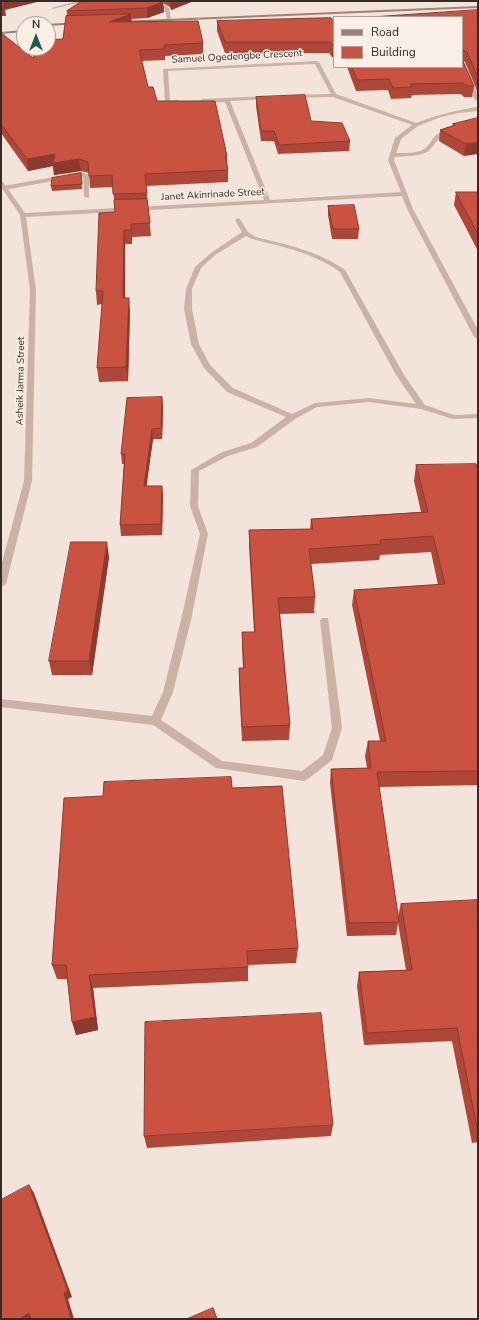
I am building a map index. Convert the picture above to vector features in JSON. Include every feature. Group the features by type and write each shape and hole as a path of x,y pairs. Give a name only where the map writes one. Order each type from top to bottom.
{"street":[{"path":"62,1 75,3"},
{"path":"53,8 84,1"},
{"path":"155,1 167,9 170,20"},
{"path":"440,1 449,13"},
{"path":"109,22 478,6"},
{"path":"428,7 432,14"},
{"path":"381,16 478,12"},
{"path":"116,27 333,18"},
{"path":"56,25 86,23"},
{"path":"1,27 16,26"},
{"path":"56,30 78,29"},
{"path":"1,33 16,32"},
{"name":"Samuel Ogedengbe Crescent","path":"183,102 168,103 165,70 317,62 334,95"},
{"path":"463,65 478,100"},
{"path":"288,97 334,95 416,125"},
{"path":"198,102 273,98"},
{"path":"227,100 268,201"},
{"path":"478,109 459,110 416,125 398,138 391,160 410,209 478,337"},
{"path":"393,155 419,153 428,150 431,143 439,134 452,129 478,124"},
{"path":"3,185 81,174 86,175 87,197"},
{"name":"Asheik Jarma Street","path":"1,584 28,481 33,290 23,215 3,185"},
{"name":"Janet Akinrinade Street","path":"23,215 404,194"},
{"path":"238,220 246,233 254,238 318,256 333,263 343,271 400,375 422,407"},
{"path":"246,233 213,254 198,267 189,288 188,309 195,344 207,366 230,390 292,416"},
{"path":"155,721 168,692 186,620 204,534 194,506 195,470 225,454 254,445 292,416 316,405 369,400 422,407 453,418 478,416"},
{"path":"1,703 155,721 220,765 304,776 328,757 338,728 325,620"}],"building":[{"path":"1,1 3,1 4,6 1,6"},
{"path":"82,1 163,2 147,8 67,11"},
{"path":"478,10 478,78 467,52 463,50 463,16 387,16"},
{"path":"131,14 109,22 198,21 203,43 164,45 164,49 139,50 148,87 153,87 157,101 215,101 227,156 225,156 228,170 145,174 147,193 113,194 112,175 89,176 88,162 79,159 53,163 55,154 27,159 1,124 1,33 16,45 16,56 30,56 33,58 33,56 56,56 56,39 63,39 66,16"},
{"path":"331,18 333,20 333,46 330,42 225,42 217,21"},
{"path":"463,61 474,86 466,86 463,83 411,84 412,87 393,88 389,79 357,80 352,68 463,68"},
{"path":"305,95 311,121 342,123 350,141 279,145 274,131 261,131 256,97"},
{"path":"478,118 478,142 466,144 440,130 455,125 453,124"},
{"path":"81,173 82,184 51,186 52,178"},
{"path":"456,192 478,192 478,234"},
{"path":"147,199 150,223 131,224 131,230 124,230 123,298 129,298 126,367 97,368 103,291 96,291 99,213 115,212 114,200"},
{"path":"354,205 359,229 333,229 328,206"},
{"path":"162,397 161,428 152,429 144,486 162,486 161,524 120,525 125,454 121,454 127,398"},
{"path":"476,464 478,470 478,771 377,772 399,922 349,923 331,769 371,768 368,741 386,741 354,590 445,584 433,536 380,540 381,544 309,549 315,597 278,598 290,725 242,727 239,668 244,668 242,632 255,632 249,530 313,529 311,519 428,512 416,465"},
{"path":"71,542 107,542 89,661 49,661"},
{"path":"231,777 232,788 282,786 298,948 247,951 248,967 89,975 95,1017 72,1022 66,965 52,965 64,798 103,796 104,782"},
{"path":"478,900 478,1132 457,1028 367,1033 359,972 412,970 401,904"},
{"path":"321,1013 333,1125 144,1136 145,1022"},
{"path":"29,1185 68,1291 64,1293 71,1319 31,1319 29,1313 19,1319 1,1319 1,1200"},
{"path":"213,1308 217,1319 187,1319"}]}
